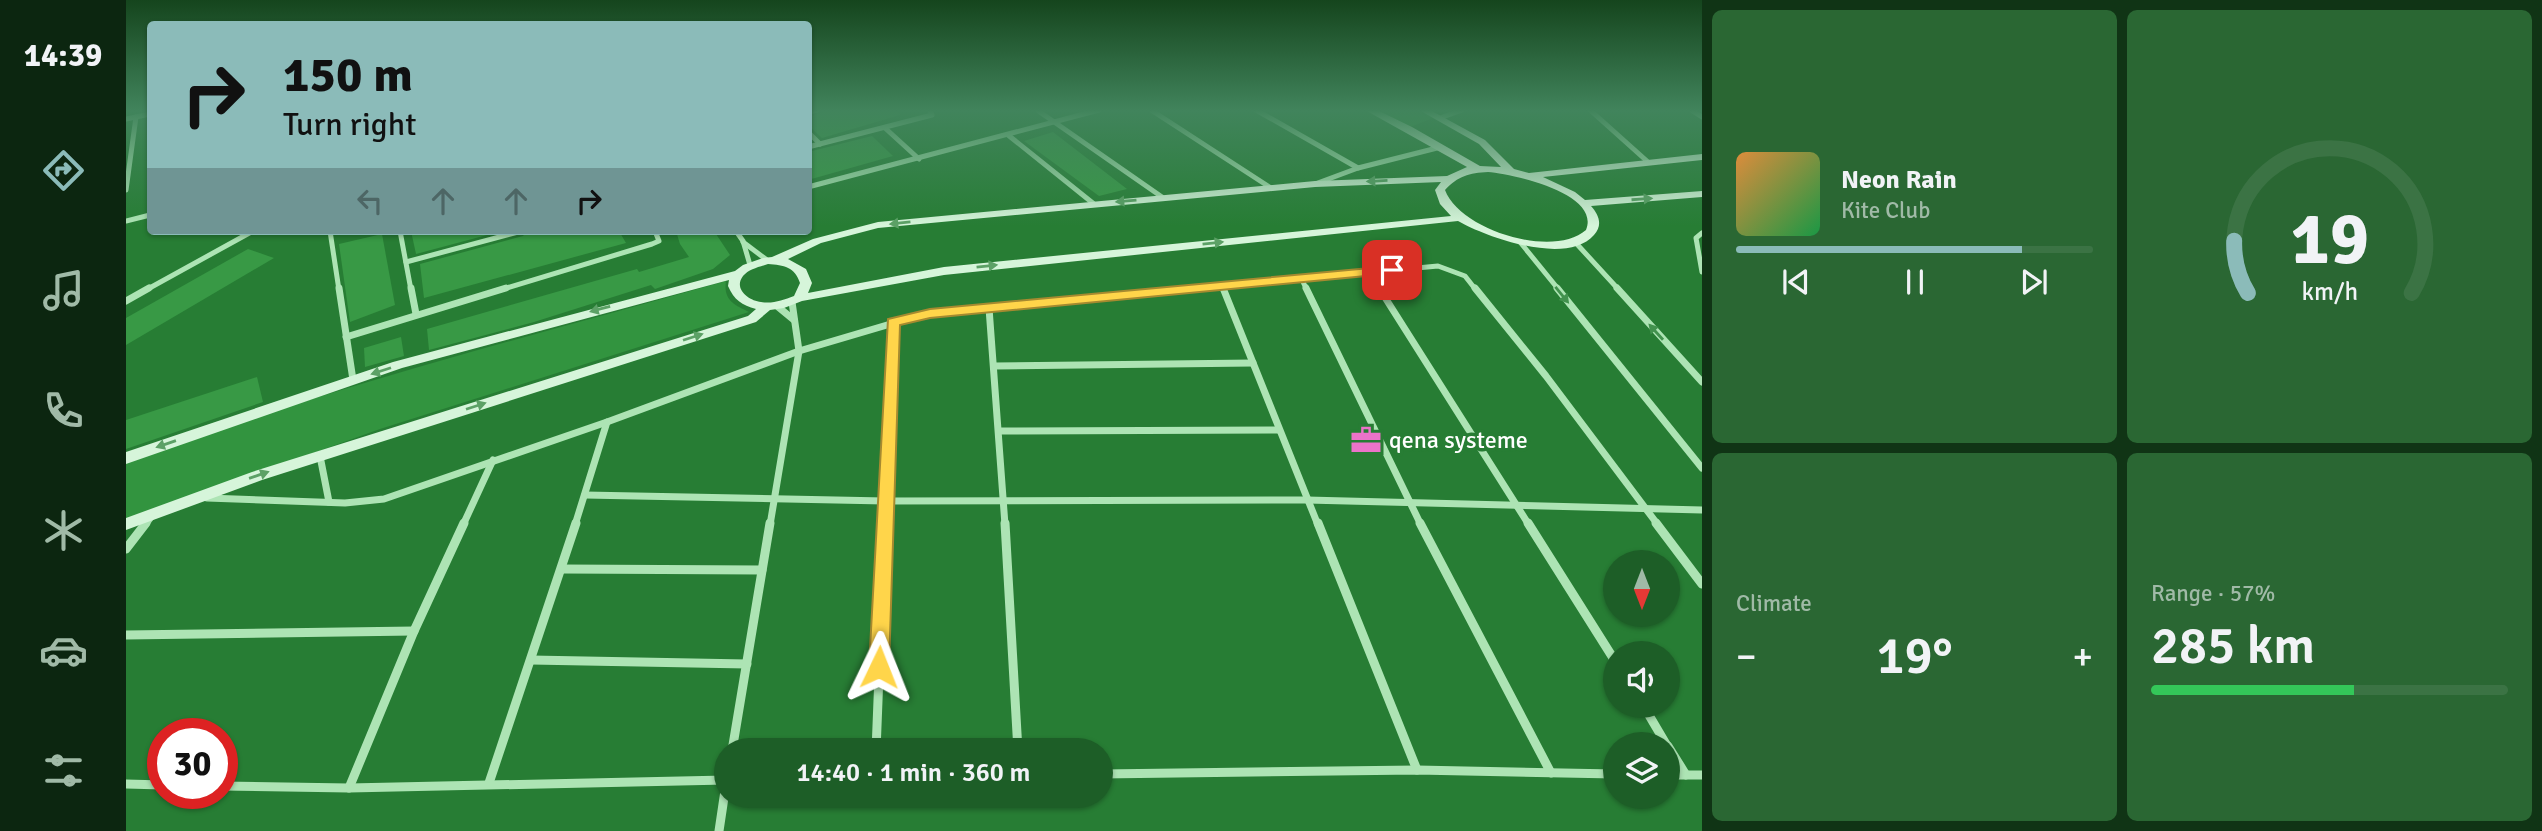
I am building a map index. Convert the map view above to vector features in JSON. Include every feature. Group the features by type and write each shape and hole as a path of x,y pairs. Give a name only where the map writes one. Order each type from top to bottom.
{"street":[{"path":"126,188 129,149"},
{"path":"908,149 919,159"},
{"path":"812,186 957,149"},
{"path":"1025,149 1094,204"},
{"path":"1093,149 1162,197"},
{"path":"1211,149 1271,188"},
{"path":"1323,149 1358,169"},
{"path":"1315,184 1358,169 1434,149"},
{"path":"1444,149 1478,169"},
{"path":"1488,149 1510,172"},
{"path":"1633,149 1648,162"},
{"path":"1527,175 1702,157"},
{"path":"126,458 353,380 738,274 750,265 771,260 817,241 877,225 1315,184 1446,179 1458,172 1478,169 1527,175 1558,187 1583,203 1591,212 1593,230 1575,242 1550,245 1520,242 1487,232 1460,218 1445,204 1440,190 1446,179"},
{"path":"1583,203 1702,194"},
{"path":"126,221 147,216"},
{"path":"126,524 320,456 752,319 771,307 795,300 944,271 1460,218"},
{"path":"1702,233 1696,238 1702,272"},
{"path":"126,301 246,235"},
{"path":"331,235 353,380"},
{"path":"401,235 416,314"},
{"path":"406,262 507,235"},
{"path":"346,337 652,244 659,241 657,235"},
{"path":"739,235 750,265"},
{"path":"734,738 799,351 794,320 795,300 806,283 802,271 788,262 771,260 743,241"},
{"path":"1520,242 1702,468"},
{"path":"1575,242 1702,382"},
{"path":"199,497 329,502 384,499 607,422 799,351 893,322 930,314 1438,266 1465,276 1546,376 1702,584"},
{"path":"1369,272 1603,642"},
{"path":"738,274 734,281 736,295 743,302 771,307 794,320"},
{"path":"1300,278 1409,503 1551,773"},
{"path":"1222,285 1417,770"},
{"path":"989,308 1000,431 1017,738"},
{"path":"876,738 893,322"},
{"path":"994,366 1253,363"},
{"path":"489,783 562,569 607,422"},
{"path":"1000,431 1279,430"},
{"path":"320,456 329,502"},
{"path":"349,788 414,631 493,460"},
{"path":"585,495 885,501 1307,500 1644,506 1702,510"},
{"path":"126,549 153,514"},
{"path":"562,569 762,570"},
{"path":"126,635 414,631"},
{"path":"531,660 747,664"},
{"path":"1680,766 1686,775"},
{"path":"1113,774 1417,770 1603,774"},
{"path":"1680,775 1702,775"},
{"path":"238,786 349,788 489,783 714,782"},
{"path":"126,784 147,785"},
{"path":"719,831 722,808"}],"green space":[{"path":"726,281 728,297 734,304 749,312 380,429 126,520 126,463 274,411 349,388"}],"building":[{"path":"885,149 893,156 812,179 812,151"},
{"path":"1035,149 1075,149 1127,189 1099,196"},
{"path":"382,235 395,305 350,322 339,244"},
{"path":"412,235 487,235 416,254"},
{"path":"621,235 626,243 424,298 420,264 523,236"},
{"path":"677,235 717,235 730,255 713,269 655,289 651,285 534,322 429,350 427,329 637,269 639,272 689,257"},
{"path":"248,249 274,258 126,345 126,318"},
{"path":"401,337 404,356 365,367 364,348"},
{"path":"257,377 263,402 126,449 126,420"}],"place":[{"name":"qena systeme","path":"1366,440"}],"route":[{"path":"879,667 893,322 930,314 1392,270"}]}
